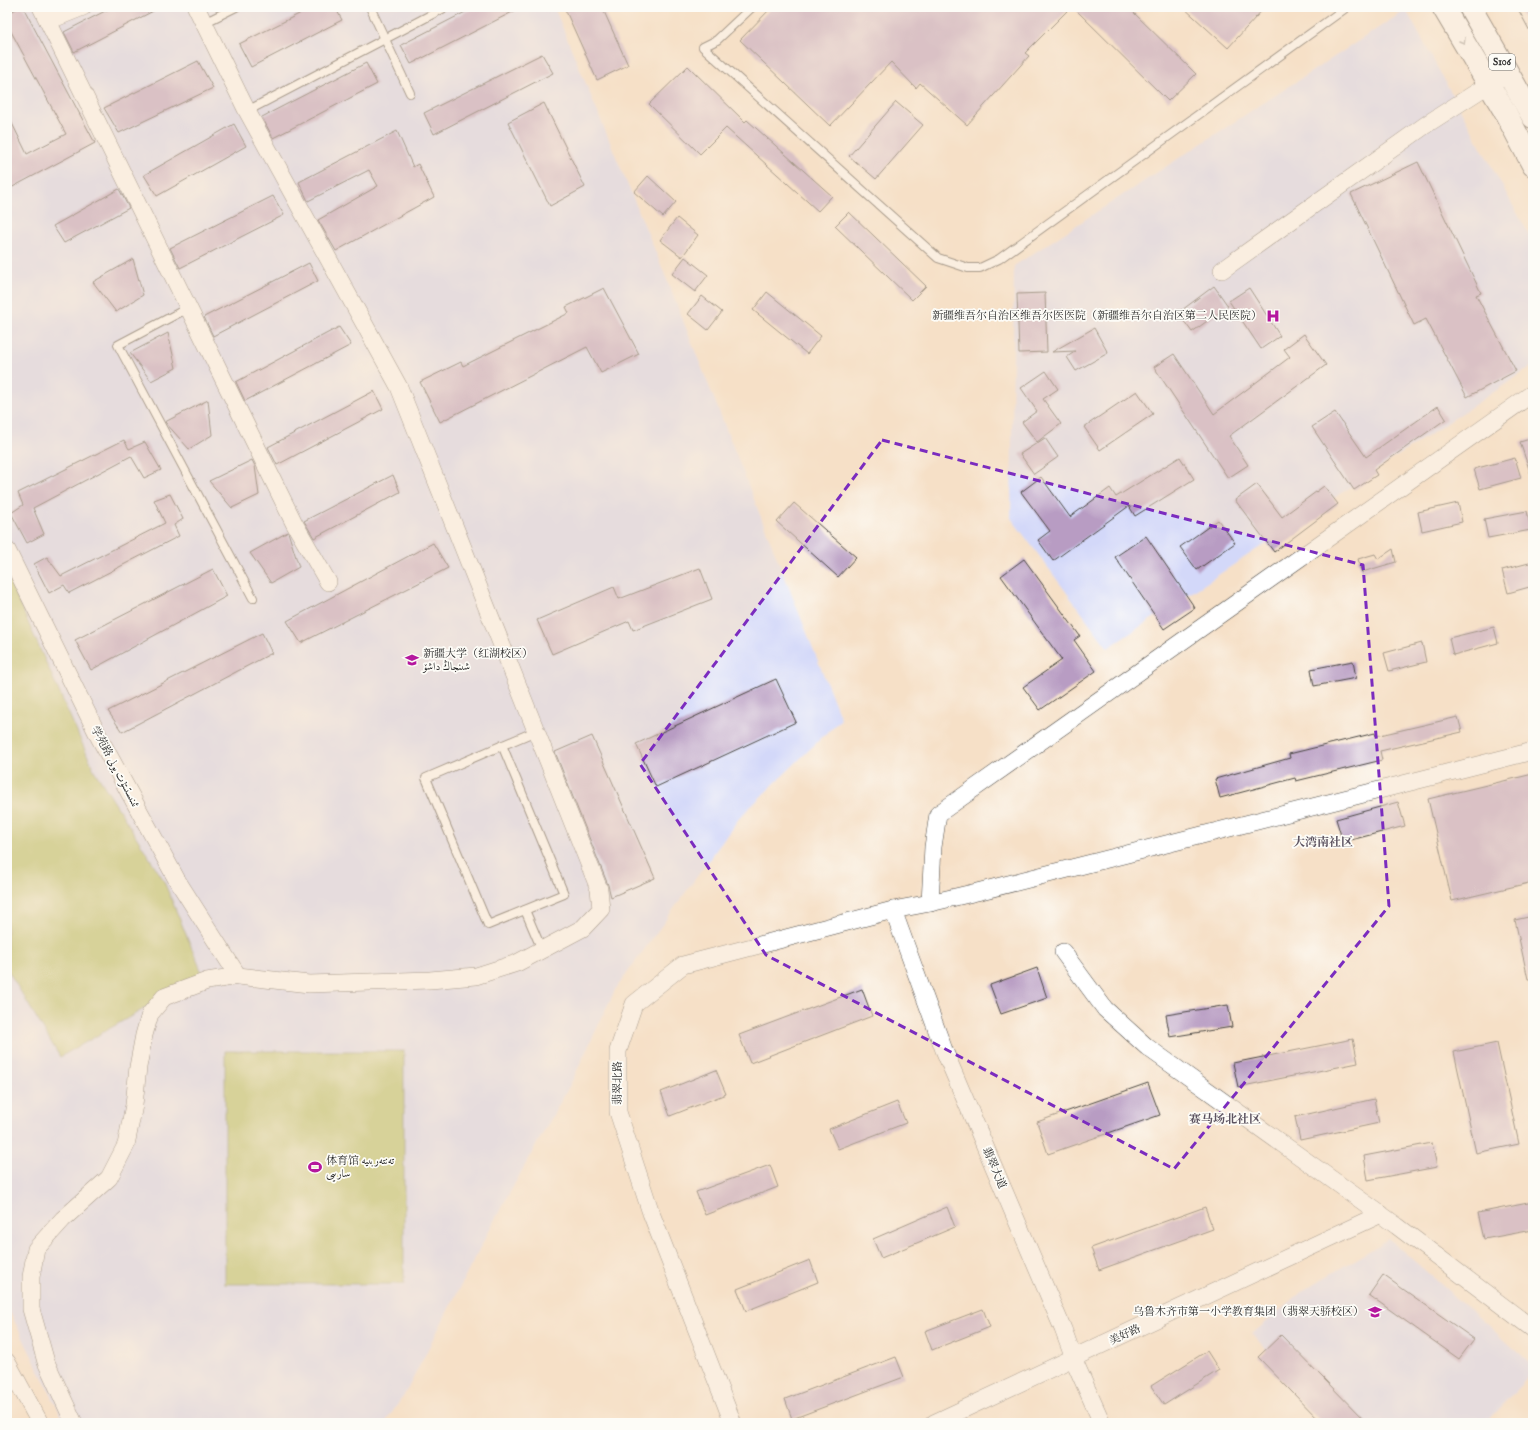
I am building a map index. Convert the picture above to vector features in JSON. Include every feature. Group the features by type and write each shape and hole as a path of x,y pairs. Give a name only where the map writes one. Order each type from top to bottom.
{"main road":[{"path":"1443,7 1489,84 1533,165"},
{"name":"S106","path":"1470,7 1533,117"}],"street":[{"path":"83,7 45,14 294,523 328,582"},
{"path":"74,1423 46,1362 31,1309 30,1277 36,1249 63,1219 109,1178 126,1145 134,1106 138,1067 144,1035 150,1014 164,997 207,981 238,976 309,984 430,980 476,976 517,963 542,950 583,928 601,909 599,889 399,387 247,111 196,7"},
{"path":"1222,270 1426,124 1508,73"},
{"path":"930,903 933,847 938,814 1533,393"},
{"name":"学苑路 ئىنىستىتۇت يولى","path":"7,550 100,739 177,880 238,976"},
{"name":"翡翠北路","path":"734,1423 651,1213 618,1112 618,1051 634,1004 683,965 893,910 930,903 1533,751"},
{"name":"翡翠大道","path":"893,910 944,1050 1102,1423"},
{"path":"1063,952 1106,1010 1147,1047 1381,1214 1533,1329"},
{"name":"美好路","path":"934,1423 1074,1359 1381,1214"},
{"path":"7,1362 40,1423"}],"lane":[{"path":"204,23 236,7"},
{"path":"370,7 410,93"},
{"path":"247,111 384,38 446,7"},
{"path":"752,7 717,40 704,47 938,258 968,268 980,268 1000,259 1347,7"},
{"path":"188,308 118,345 253,598"},
{"path":"502,746 564,894 488,925 426,778 536,731"},
{"path":"525,910 542,950"}],"highlighted area":[{"path":"882,440 1363,565 1389,906 1174,1169 766,955 640,764"}],"shaded area":[{"name":"新疆大学（红湖校区） شىنجاڭ داشۆ","path":"7,7 554,7 663,270 841,719 740,817 615,990 571,1083 494,1221 406,1392 385,1423 65,1423 7,1306"},
{"name":"新疆维吾尔自治区维吾尔医医院（新疆维吾尔自治区第二人民医院）","path":"1406,10 1533,242 1533,366 1108,648 1011,518 1014,266"},
{"name":"乌鲁木齐市第一小学教育集团（翡翠天骄校区）","path":"1389,1239 1533,1365 1533,1372 1485,1423 1334,1423 1252,1334 1304,1290"}],"green space":[{"path":"7,575 94,770 163,879 203,975 60,1057 7,969"},
{"name":"体育馆 تەنتەربىيە سارىيى","path":"225,1051 404,1051 404,1284 225,1284"}],"building":[{"path":"20,7 23,7 95,143 7,190 7,113 27,154 66,134 7,24 7,14"},
{"path":"113,7 161,7 74,52 64,32"},
{"path":"313,7 335,7 342,20 251,67 239,44"},
{"path":"475,7 522,7 411,64 401,45"},
{"path":"564,7 602,7 628,65 597,80"},
{"path":"772,7 1071,7 1025,53 1029,56 967,125 920,83 916,88 891,62 830,126 740,40"},
{"path":"1073,7 1128,7 1196,74 1168,101"},
{"path":"1183,7 1265,7 1228,48"},
{"path":"1517,7 1533,7 1533,37"},
{"path":"542,54 553,73 434,134 424,113"},
{"path":"198,61 213,88 119,133 104,108"},
{"path":"366,63 377,84 273,138 262,117"},
{"path":"688,66 745,122 747,120 832,196 818,211 726,128 700,154 649,104"},
{"path":"896,102 923,125 876,179 849,156"},
{"path":"544,103 585,187 550,206 508,122"},
{"path":"234,124 246,146 157,196 144,175"},
{"path":"397,131 413,167 418,164 434,197 336,251 318,220 378,186 369,170 308,201 299,182"},
{"path":"1418,162 1481,293 1476,295 1516,371 1467,397 1426,319 1414,325 1351,194"},
{"path":"648,176 676,202 663,217 634,192"},
{"path":"119,189 129,208 64,243 53,226"},
{"path":"273,196 284,215 180,268 170,248"},
{"path":"849,212 926,286 912,300 835,226"},
{"path":"677,218 698,235 682,257 660,240"},
{"path":"685,257 708,275 695,292 672,274"},
{"path":"133,259 143,295 116,312 93,282"},
{"path":"309,263 318,281 213,336 204,317"},
{"path":"1214,286 1228,306 1192,332 1178,313"},
{"path":"604,288 639,354 601,373 587,347 440,422 420,382 461,362 463,366 569,313 566,307"},
{"path":"1249,288 1280,336 1261,349 1229,301"},
{"path":"767,292 821,336 807,354 753,310"},
{"path":"1045,293 1047,352 1019,353 1017,294"},
{"path":"702,296 722,312 708,330 688,314"},
{"path":"339,327 351,345 245,401 236,382"},
{"path":"1094,328 1108,353 1076,371 1067,357 1076,351 1052,352"},
{"path":"168,333 176,368 151,381 130,353"},
{"path":"1304,334 1326,365 1229,436 1248,465 1228,478 1154,367 1174,354 1214,414 1290,357 1284,349"},
{"path":"1046,371 1058,389 1043,399 1061,424 1037,442 1022,422 1037,411 1021,388"},
{"path":"374,391 383,409 277,465 268,447"},
{"path":"1137,391 1153,414 1100,450 1084,427"},
{"path":"208,400 212,435 189,449 165,422"},
{"path":"1438,406 1446,419 1374,470 1377,475 1354,490 1312,427 1335,412 1366,457"},
{"path":"1045,438 1058,457 1034,474 1020,454"},
{"path":"1533,438 1533,475 1531,475 1520,442"},
{"path":"124,440 129,449 145,442 161,470 144,478 131,456 33,508 44,534 27,543 11,513 23,505 18,493"},
{"path":"1180,457 1194,479 1135,516 1129,506 1053,561 1038,540 1050,531 1021,492 1041,477 1070,517 1110,488 1116,497"},
{"path":"1515,458 1521,478 1480,489 1474,469"},
{"path":"252,460 255,466 259,495 232,508 209,481"},
{"path":"393,475 400,492 314,538 304,521"},
{"path":"1257,484 1282,517 1324,486 1338,504 1274,552 1235,500"},
{"path":"170,494 183,519 174,525 179,536 69,593 64,585 49,593 34,564 47,557 61,576 165,523 154,500"},
{"path":"794,503 856,557 838,577 777,522"},
{"path":"1458,503 1462,522 1422,531 1418,512"},
{"path":"1527,511 1531,530 1488,538 1484,519"},
{"path":"1218,520 1235,543 1197,570 1180,547"},
{"path":"288,532 299,567 271,583 250,553"},
{"path":"1146,536 1195,608 1164,629 1115,557"},
{"path":"433,543 448,568 301,643 287,621"},
{"path":"1393,549 1396,562 1362,572 1358,559 1375,554 1378,559"},
{"path":"1024,559 1080,636 1074,640 1096,671 1040,710 1023,687 1062,660 1001,576"},
{"path":"1533,562 1533,586 1508,593 1502,570"},
{"path":"700,568 712,599 633,630 629,621 552,654 537,620 614,587 619,599"},
{"path":"213,569 227,596 91,670 75,640"},
{"path":"1494,627 1498,643 1453,655 1449,638"},
{"path":"262,633 272,653 122,732 108,711"},
{"path":"1422,643 1426,662 1389,671 1384,653"},
{"path":"1353,661 1356,678 1314,686 1311,669"},
{"path":"776,679 796,722 656,787 636,744"},
{"path":"1458,717 1462,732 1380,751 1382,760 1296,781 1295,778 1220,798 1215,779 1290,758 1289,754 1375,733 1376,736"},
{"path":"592,736 655,878 611,897 608,885 555,752"},
{"path":"1533,774 1533,882 1452,901 1428,799"},
{"path":"1398,802 1405,826 1343,842 1336,819"},
{"path":"1533,916 1533,979 1528,979 1515,920"},
{"path":"1037,968 1047,998 1001,1014 990,985"},
{"path":"862,989 872,1016 750,1063 739,1035"},
{"path":"1228,1005 1232,1027 1170,1037 1166,1015"},
{"path":"1353,1039 1358,1063 1238,1087 1233,1063"},
{"path":"1497,1043 1519,1144 1476,1153 1454,1052"},
{"path":"716,1070 726,1094 670,1116 661,1092"},
{"path":"1148,1083 1160,1115 1048,1154 1037,1122"},
{"path":"1374,1099 1379,1123 1300,1140 1295,1117"},
{"path":"897,1102 906,1123 838,1149 829,1129"},
{"path":"1432,1143 1437,1167 1368,1180 1364,1156"},
{"path":"770,1165 778,1187 705,1215 696,1192"},
{"path":"1533,1202 1533,1230 1484,1239 1478,1213"},
{"path":"947,1207 955,1227 881,1258 873,1239"},
{"path":"1205,1207 1213,1229 1099,1270 1091,1248"},
{"path":"810,1260 818,1282 746,1311 737,1289"},
{"path":"1383,1275 1474,1339 1459,1359 1369,1295"},
{"path":"983,1309 990,1327 932,1350 925,1331"},
{"path":"1281,1335 1367,1423 1322,1423 1258,1357"},
{"path":"1207,1351 1219,1370 1164,1405 1151,1386"},
{"path":"896,1357 904,1377 792,1419 785,1399"}],"place":[{"name":"新疆维吾尔自治区维吾尔医医院（新疆维吾尔自治区第二人民医院）","path":"1273,316"},
{"name":"新疆大学（红湖校区） شىنجاڭ داشۆ","path":"412,660"},
{"name":"体育馆 تەنتەربىيە سارىيى","path":"315,1167"},
{"name":"乌鲁木齐市第一小学教育集团（翡翠天骄校区）","path":"1375,1312"}],"district":[{"name":"大湾南社区","path":"1323,842"},
{"name":"赛马场北社区","path":"1225,1119"}]}
